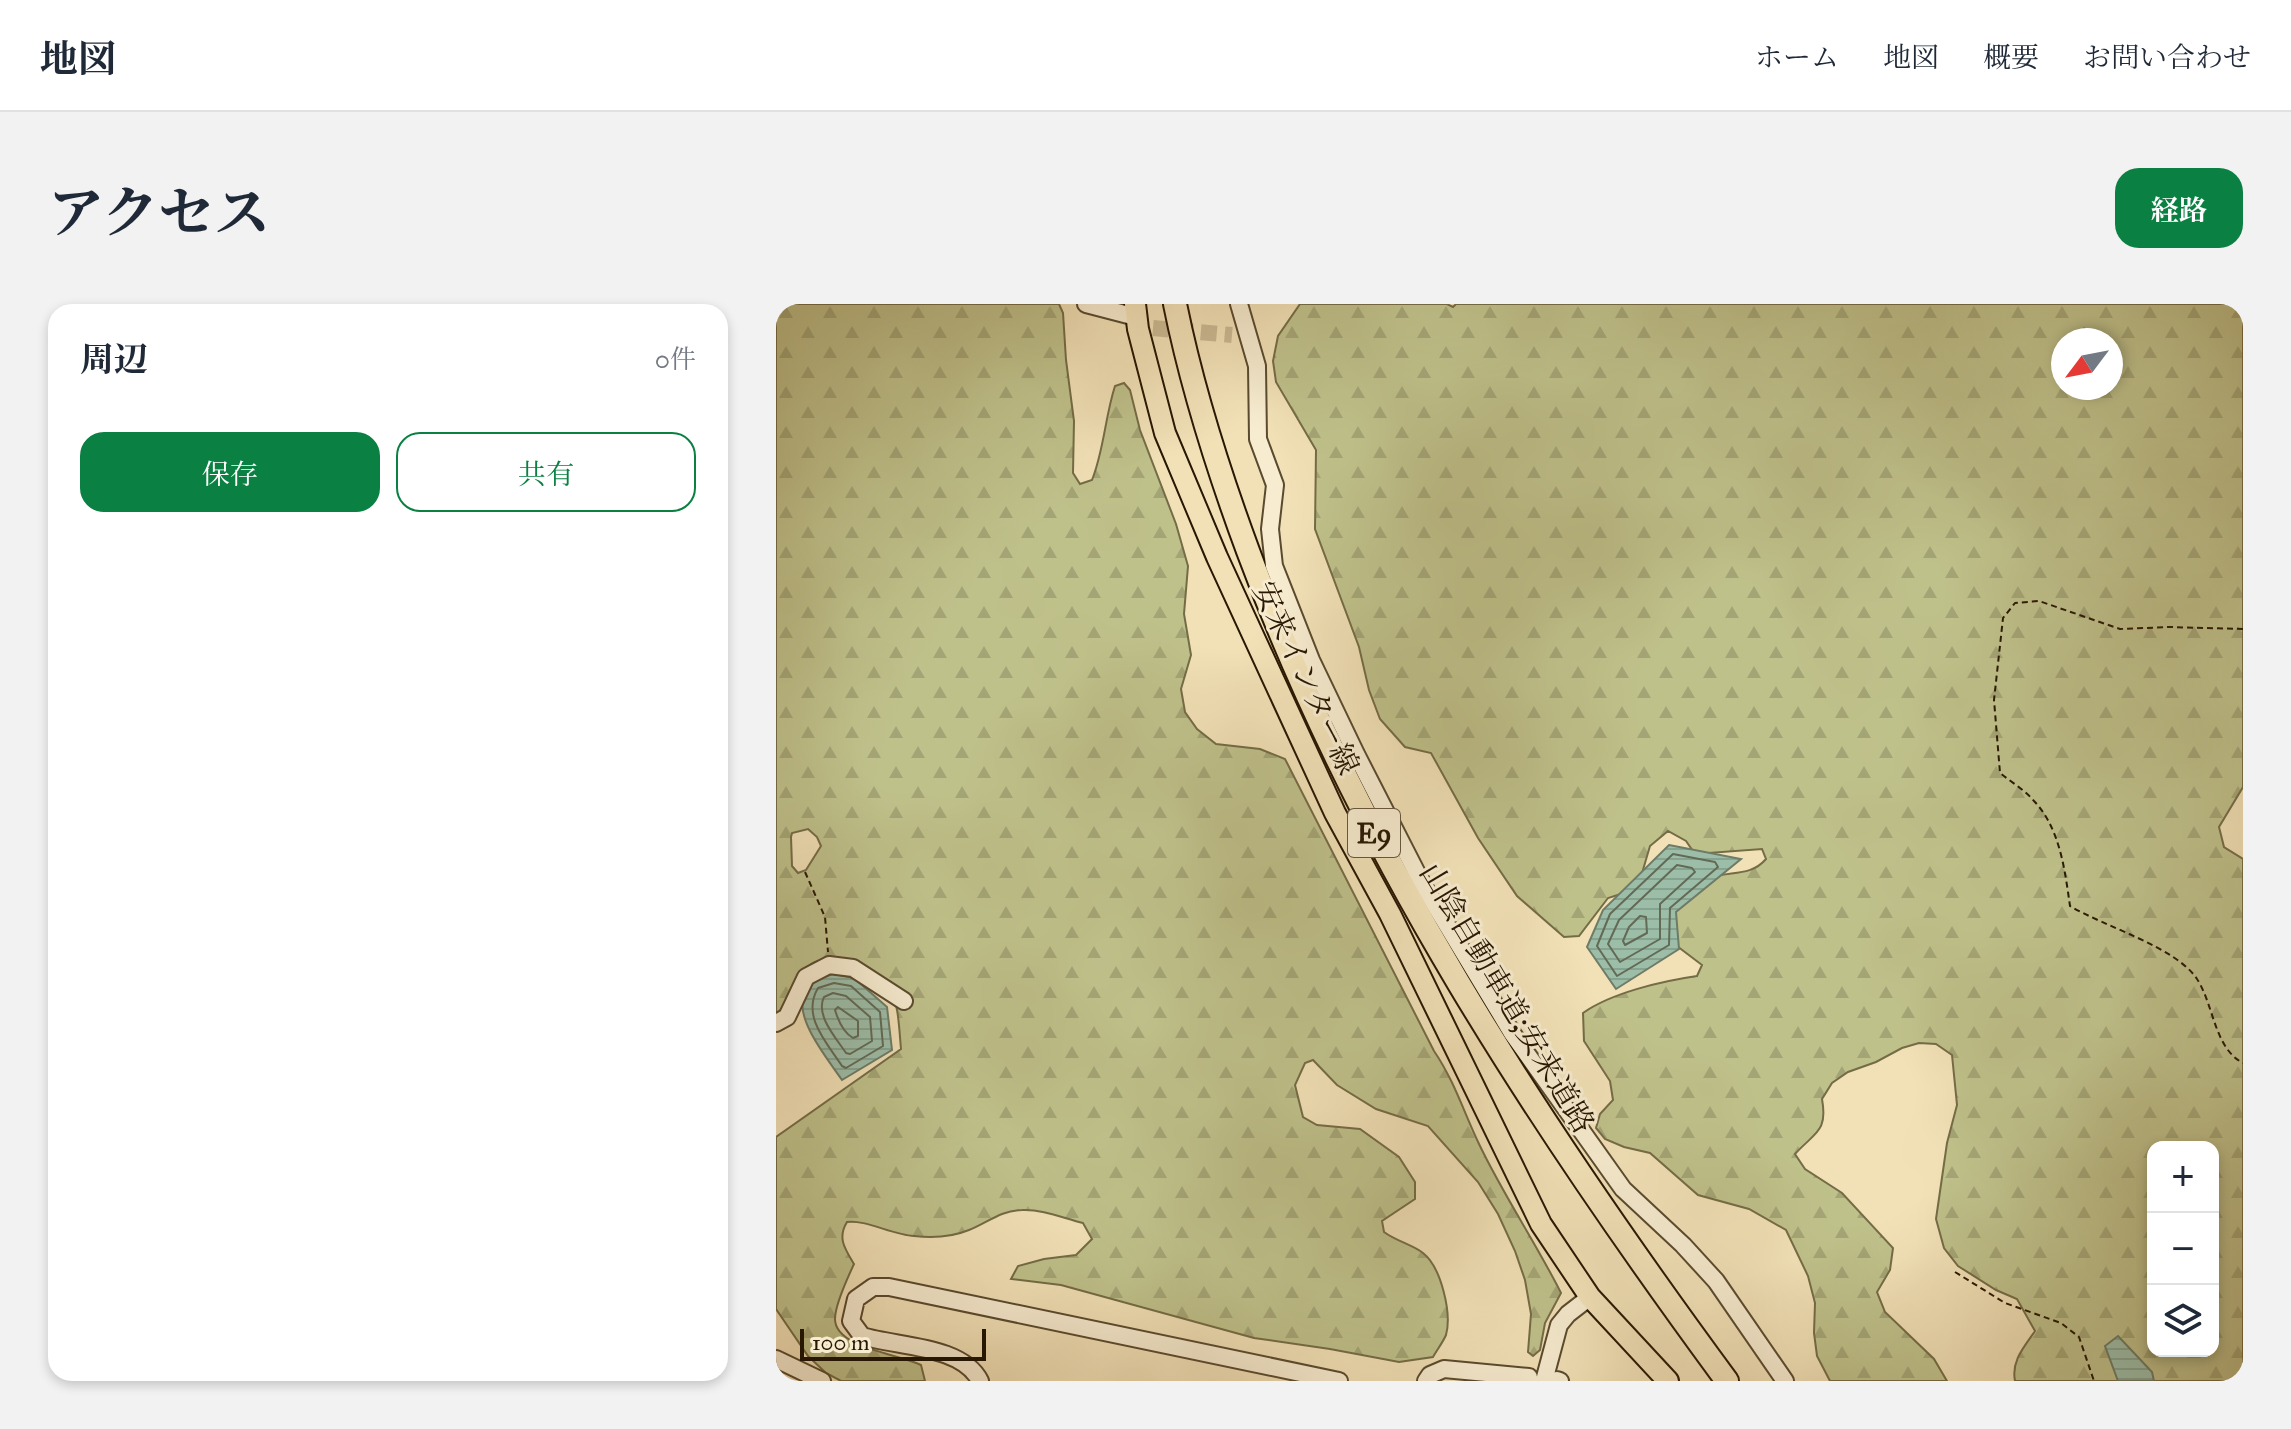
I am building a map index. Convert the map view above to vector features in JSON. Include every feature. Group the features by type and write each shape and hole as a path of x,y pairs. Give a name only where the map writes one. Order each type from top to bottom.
{"highway":[{"name":"山陰自動車道;安来道路","path":"1175,304 1204,421 1234,512 1308,700 1353,792 1400,882 1481,1020 1601,1205 1727,1381"}],"main road":[{"name":"安来インター線","path":"1140,319 1165,433 1217,557 1335,813 1425,983 1541,1224 1590,1297 1668,1381"}],"street":[{"path":"1086,304 1140,319"},
{"path":"1239,304 1240,335 1257,366 1258,439 1275,485 1270,529 1274,566 1311,660 1417,874 1512,1033 1596,1152 1623,1189 1716,1281 1785,1381"},
{"path":"776,1023 787,1017 806,977 829,965 853,968 904,1001"},
{"path":"980,1381 961,1359 862,1336 853,1327 852,1307 856,1299 866,1290 889,1287 1339,1381"},
{"path":"1426,1381 1430,1375 1444,1369 1536,1379 1559,1325 1590,1297"},
{"path":"776,1359 822,1381"}],"path":[{"path":"2243,629 2120,629 2039,601 2015,603 2003,618 1994,700 2000,773 2035,801 2054,832 2070,906 2093,920 2177,958 2197,979 2229,1056 2243,1063"},
{"path":"805,872 825,917 829,965"},
{"path":"1955,1272 2005,1303 2061,1323 2079,1337 2094,1381"}],"green space":[{"path":"776,304 1059,304 1063,313 1074,421 1073,473 1080,484 1092,480 1115,386 1124,383 1130,390 1140,430 1176,524 1188,566 1184,614 1191,655 1181,689 1185,712 1197,729 1216,744 1260,749 1285,759 1448,1074 1489,1165 1561,1293 1545,1323 1540,1350 1533,1356 1528,1352 1531,1314 1525,1280 1498,1214 1478,1182 1428,1126 1376,1109 1337,1085 1313,1060 1305,1063 1295,1085 1303,1117 1317,1125 1360,1129 1399,1157 1415,1182 1415,1199 1382,1221 1384,1232 1423,1253 1440,1279 1447,1326 1446,1335 1433,1357 1399,1362 1254,1338 1061,1285 1011,1279 1018,1266 1076,1255 1092,1239 1083,1223 1045,1212 1022,1210 1001,1214 962,1232 928,1237 847,1222 842,1238 854,1264 837,1306 835,1319 838,1329 856,1343 921,1365 925,1381 841,1381 826,1373 808,1356 776,1309 776,1137 901,1049 897,1009 890,987 876,973 854,964 830,960 819,961 805,969 776,1015","holes":["808,829 821,846 806,870 798,873 792,866 792,833"]},
{"path":"1300,304 1447,304 1453,307 1456,304 2243,304 2243,787 2219,827 2224,847 2243,859 2243,1381 2015,1381 2017,1361 2035,1331 2017,1299 1958,1266 1944,1248 1936,1219 1947,1143 1957,1105 1952,1055 1936,1044 1919,1043 1848,1072 1832,1083 1822,1099 1823,1118 1818,1131 1795,1154 1805,1169 1842,1193 1893,1248 1890,1270 1877,1292 1885,1312 1934,1359 1947,1381 1830,1381 1817,1356 1815,1303 1808,1276 1786,1230 1749,1209 1698,1195 1650,1153 1605,1139 1596,1128 1600,1114 1613,1100 1610,1081 1584,1041 1583,1013 1595,1006 1637,989 1697,976 1702,965 1673,943 1673,910 1707,880 1745,872 1759,865 1766,859 1762,849 1695,854 1686,841 1668,831 1650,846 1640,880 1627,892 1608,898 1579,936 1564,937 1517,896 1478,838 1431,753 1405,747 1380,719 1369,690 1359,647 1315,529 1316,450 1276,382 1273,361 1278,336"}],"water":[{"path":"1669,845 1741,859 1676,912 1679,949 1616,989 1587,947 1603,910"},
{"path":"833,974 854,978 887,1007 892,1050 842,1080 815,1041 802,1008 804,996 813,981"},
{"path":"2118,1336 2152,1372 2154,1381 2118,1381 2105,1346"}],"tunnel":[{"path":"1153,328 1232,335"}]}
